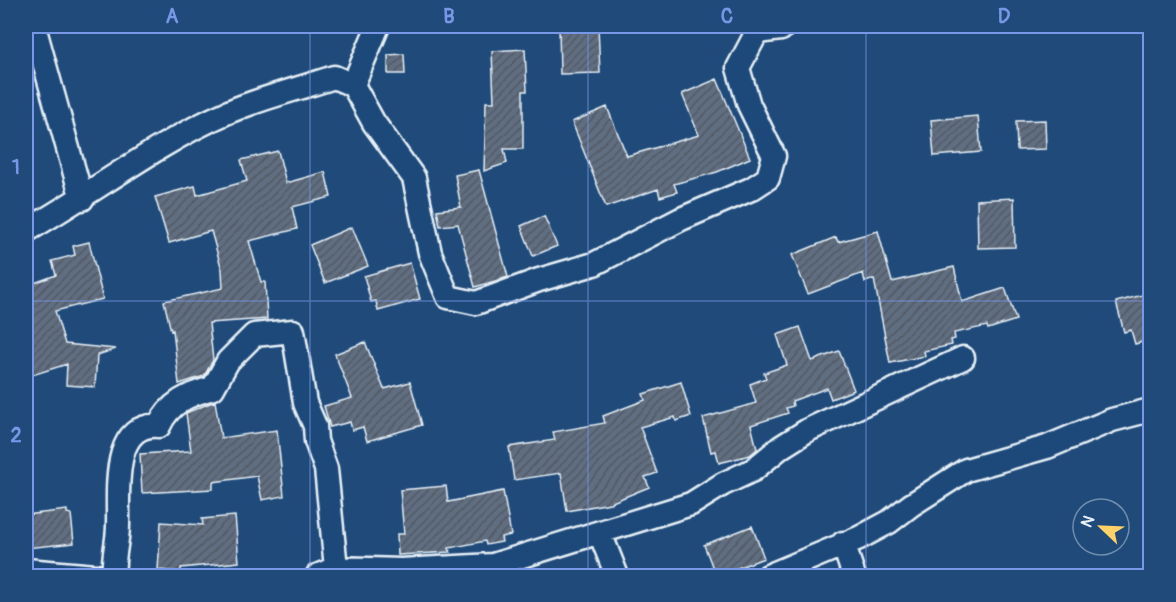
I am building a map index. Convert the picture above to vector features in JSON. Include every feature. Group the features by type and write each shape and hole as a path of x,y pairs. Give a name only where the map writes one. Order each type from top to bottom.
{"street":[{"path":"34,26 82,199"},
{"path":"353,85 378,26"},
{"path":"26,231 82,199 165,145 227,113 334,77 353,85 374,123 414,178 430,253 448,297 476,303 539,280 594,264 681,219 751,189 768,178 774,156 749,105 738,68 757,32 781,29"},
{"path":"114,576 113,562 118,527 119,464 136,431 148,425 159,426 164,414 188,394 213,387 228,361 254,335 293,331 305,403 315,426 316,441 326,469 326,572 402,573 493,565 691,504 723,484 753,470 781,447 808,430 963,358"},
{"path":"768,576 889,522 910,505 966,470 1047,447 1112,420 1150,410"},
{"path":"600,533 617,576"},
{"path":"843,543 854,576"},
{"path":"26,570 96,576"}],"building":[{"path":"559,26 598,26 600,73 560,74"},
{"path":"525,49 527,91 523,91 523,149 504,149 507,163 484,171 486,102 494,102 492,51"},
{"path":"404,54 405,74 388,74 388,55"},
{"path":"717,79 750,158 717,172 674,184 677,192 660,197 658,189 606,207 572,122 607,107 627,156 699,135 682,94"},
{"path":"978,116 981,152 934,156 931,120"},
{"path":"1045,120 1046,149 1017,150 1016,121"},
{"path":"278,151 286,183 325,172 331,197 292,207 297,229 249,241 261,282 265,282 267,319 209,323 213,360 204,376 179,384 173,330 171,331 164,301 223,288 222,270 211,231 169,243 155,197 195,186 197,195 247,181 241,160"},
{"path":"479,170 508,277 475,287 458,224 440,226 437,210 461,207 455,175"},
{"path":"1014,198 1015,247 978,248 977,200"},
{"path":"544,216 557,246 533,256 521,226"},
{"path":"352,227 368,266 325,283 310,245"},
{"path":"878,231 892,282 954,267 962,302 1005,288 1016,320 988,329 987,326 954,333 955,339 951,340 952,345 924,351 925,356 890,363 874,279 865,282 863,273 808,294 792,255 836,237 838,242"},
{"path":"89,242 103,299 55,311 65,344 116,349 97,355 95,387 66,385 67,364 26,377 26,286 56,275 52,261 75,255 73,246"},
{"path":"410,263 420,299 378,311 376,301 371,302 364,276"},
{"path":"1150,293 1150,340 1135,344 1131,330 1124,332 1116,302"},
{"path":"800,327 812,361 839,351 854,390 831,399 827,388 792,401 793,406 786,408 788,413 751,425 757,449 750,455 719,463 716,451 711,452 703,418 756,403 750,384 766,378 764,373 787,365 777,335"},
{"path":"365,342 384,389 410,382 422,425 367,441 363,427 352,430 350,422 330,427 324,406 352,398 335,354"},
{"path":"681,382 691,416 676,421 675,417 640,427 657,473 645,477 649,487 610,503 567,511 561,473 514,480 509,447 555,440 553,432 605,423 603,416 645,400 643,394"},
{"path":"215,401 221,438 277,430 284,496 262,500 257,476 213,482 213,489 142,493 140,454 191,451 186,413"},
{"path":"446,486 448,502 503,491 511,535 501,537 502,542 486,545 485,541 449,548 450,552 398,555 397,534 404,534 400,490"},
{"path":"67,510 67,513 71,514 74,543 26,548 26,515"},
{"path":"235,516 239,562 181,568 181,572 158,570 161,522 203,525 202,519"},
{"path":"752,526 764,558 716,576 704,545"}]}
